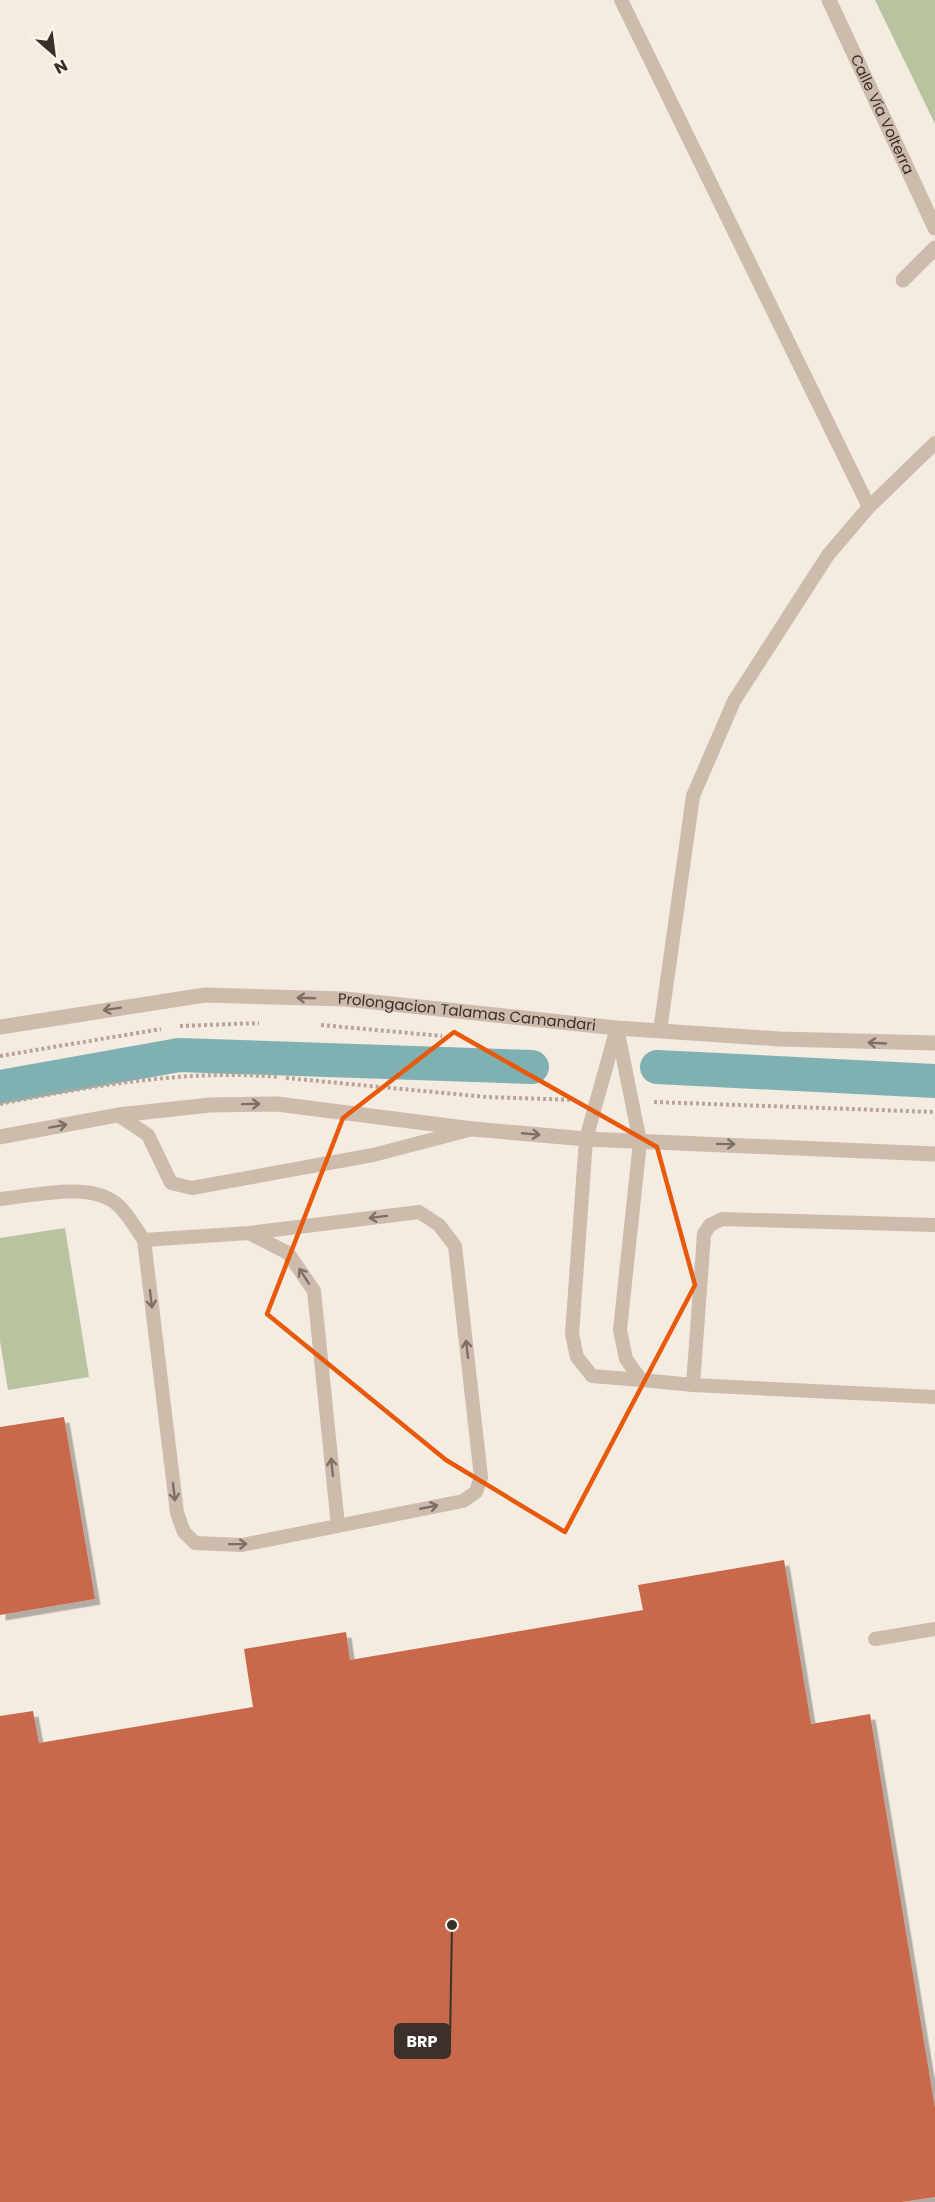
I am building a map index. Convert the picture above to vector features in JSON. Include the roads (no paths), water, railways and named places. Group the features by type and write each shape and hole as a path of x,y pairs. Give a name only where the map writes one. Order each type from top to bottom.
{"street":[{"name":"Calle Vía Volterra","path":"829,0 935,228"},
{"path":"903,280 935,248"},
{"name":"Prolongacion Talamas Camandari","path":"0,1027 205,995 345,999 617,1028 802,1040 935,1043"},
{"path":"0,1137 118,1115 210,1105 277,1104 473,1129 586,1139 774,1145 883,1154 935,1154"}],"lane":[{"path":"621,0 870,507"},
{"path":"660,1030 693,796 734,701 828,555 870,507 935,443"},
{"path":"617,1028 586,1139 572,1334 577,1357 592,1376 693,1385 935,1396"},
{"path":"617,1028 630,1102 640,1142 620,1330 626,1359 641,1380"},
{"path":"118,1115 148,1135 171,1183 192,1188 373,1155 473,1129"},
{"path":"0,1199 76,1190 109,1198 120,1207 144,1240 177,1514 184,1532 195,1542 242,1545 463,1501 476,1492 481,1477 455,1246 439,1225 419,1212 249,1233 144,1240"},
{"path":"693,1385 704,1234 710,1225 722,1219 935,1225"},
{"path":"249,1233 288,1253 314,1291 338,1526"},
{"path":"875,1639 935,1629"}],"waterway":[{"path":"0,1087 179,1055 532,1067"},
{"path":"657,1067 935,1081"}],"place":[{"name":"BRP","path":"452,1925"}]}
